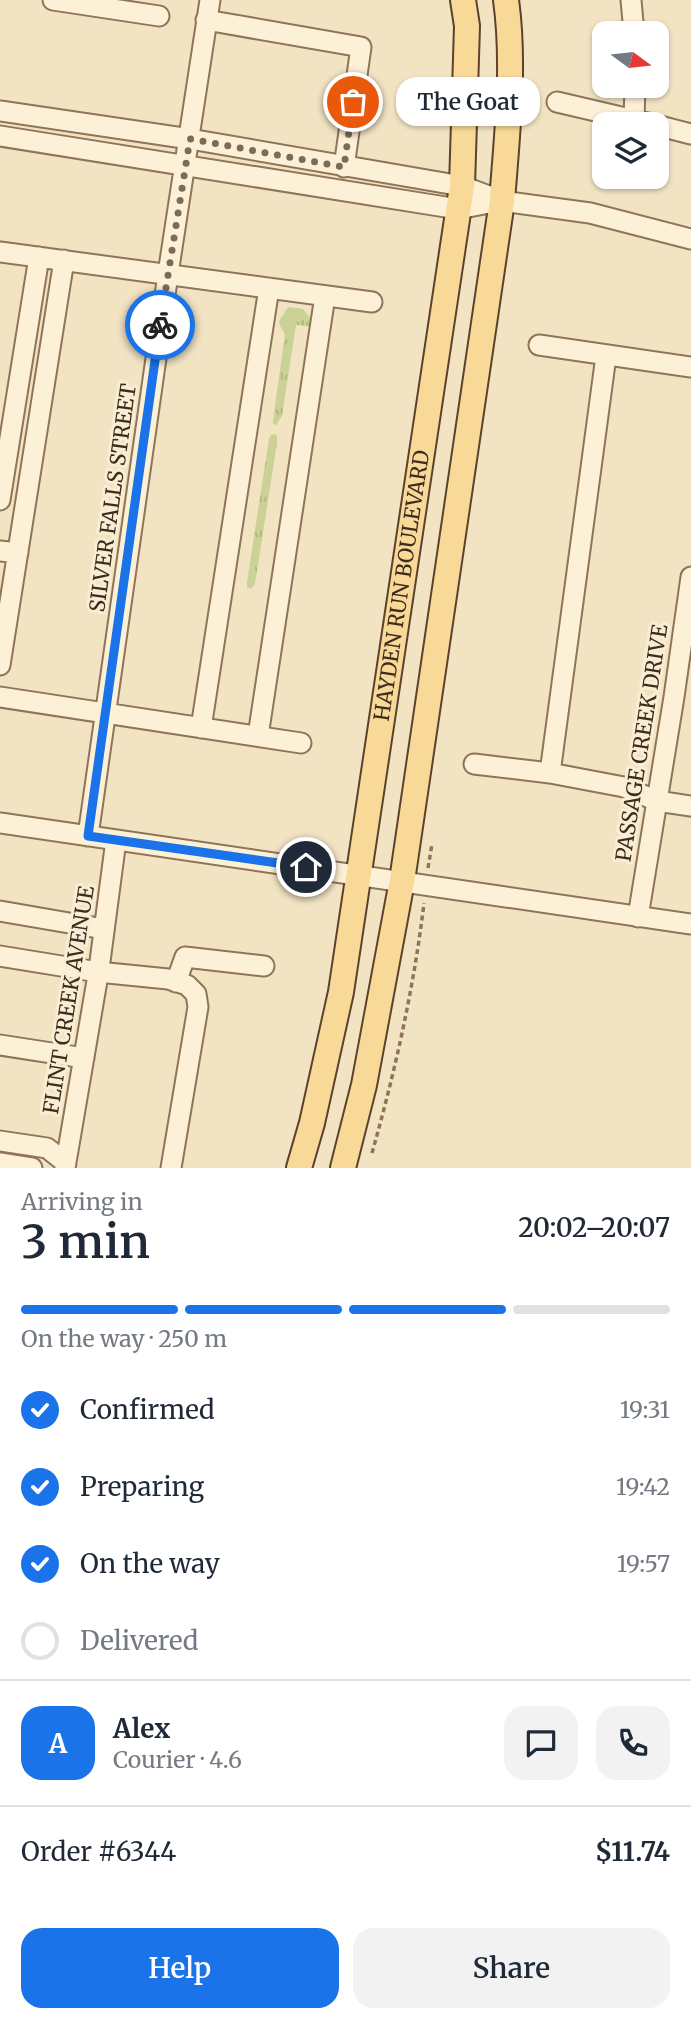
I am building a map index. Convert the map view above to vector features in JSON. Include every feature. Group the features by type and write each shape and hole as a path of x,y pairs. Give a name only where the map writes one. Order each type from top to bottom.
{"main road":[{"name":"HAYDEN RUN BOULEVARD","path":"299,1168 331,1042 360,874 460,197 467,26 463,0"},
{"name":"HAYDEN RUN BOULEVARD","path":"343,1168 364,1086 402,881 502,201 508,124 509,23 506,0"}],"street":[{"path":"53,0 85,2 159,16"},
{"name":"SILVER FALLS STREET","path":"88,836 210,0"},
{"path":"631,0 633,21"},
{"path":"206,20 361,47 344,167"},
{"path":"556,102 599,112"},
{"path":"0,111 190,139 344,167 460,197"},
{"path":"669,128 691,134"},
{"path":"0,136 184,166 590,213 691,239"},
{"path":"0,252 372,302"},
{"path":"0,500 38,257"},
{"path":"0,665 9,552 39,419 64,260"},
{"path":"201,728 270,288"},
{"path":"258,736 325,296"},
{"path":"539,345 691,367"},
{"path":"550,773 606,356"},
{"path":"13,416 39,419"},
{"name":"PASSAGE CREEK DRIVE","path":"638,917 656,801 683,698 690,587"},
{"path":"0,697 301,743"},
{"path":"474,764 550,773 624,787 656,801 691,806"},
{"path":"0,823 691,924"},
{"name":"FLINT CREEK AVENUE","path":"61,1166 84,1058 116,840"},
{"path":"0,911 104,929"},
{"path":"0,956 176,982 187,985 196,994 198,1007 170,1168"},
{"path":"176,982 185,957 264,966"},
{"path":"0,1045 84,1058"},
{"path":"0,1141 47,1148 61,1166"},
{"path":"0,1163 32,1168"}],"green space":[{"path":"288,307 303,309 312,320 309,326 296,325 282,416 276,425 273,420 285,334 279,321"},
{"path":"274,434 277,436 277,443 255,584 251,589 247,587 247,582 269,439"}],"way so far":[{"path":"160,325 190,139 344,167 353,102"}],"place":[{"name":"The Goat","path":"353,102"}],"route":[{"path":"160,325 88,836 306,867"}]}
